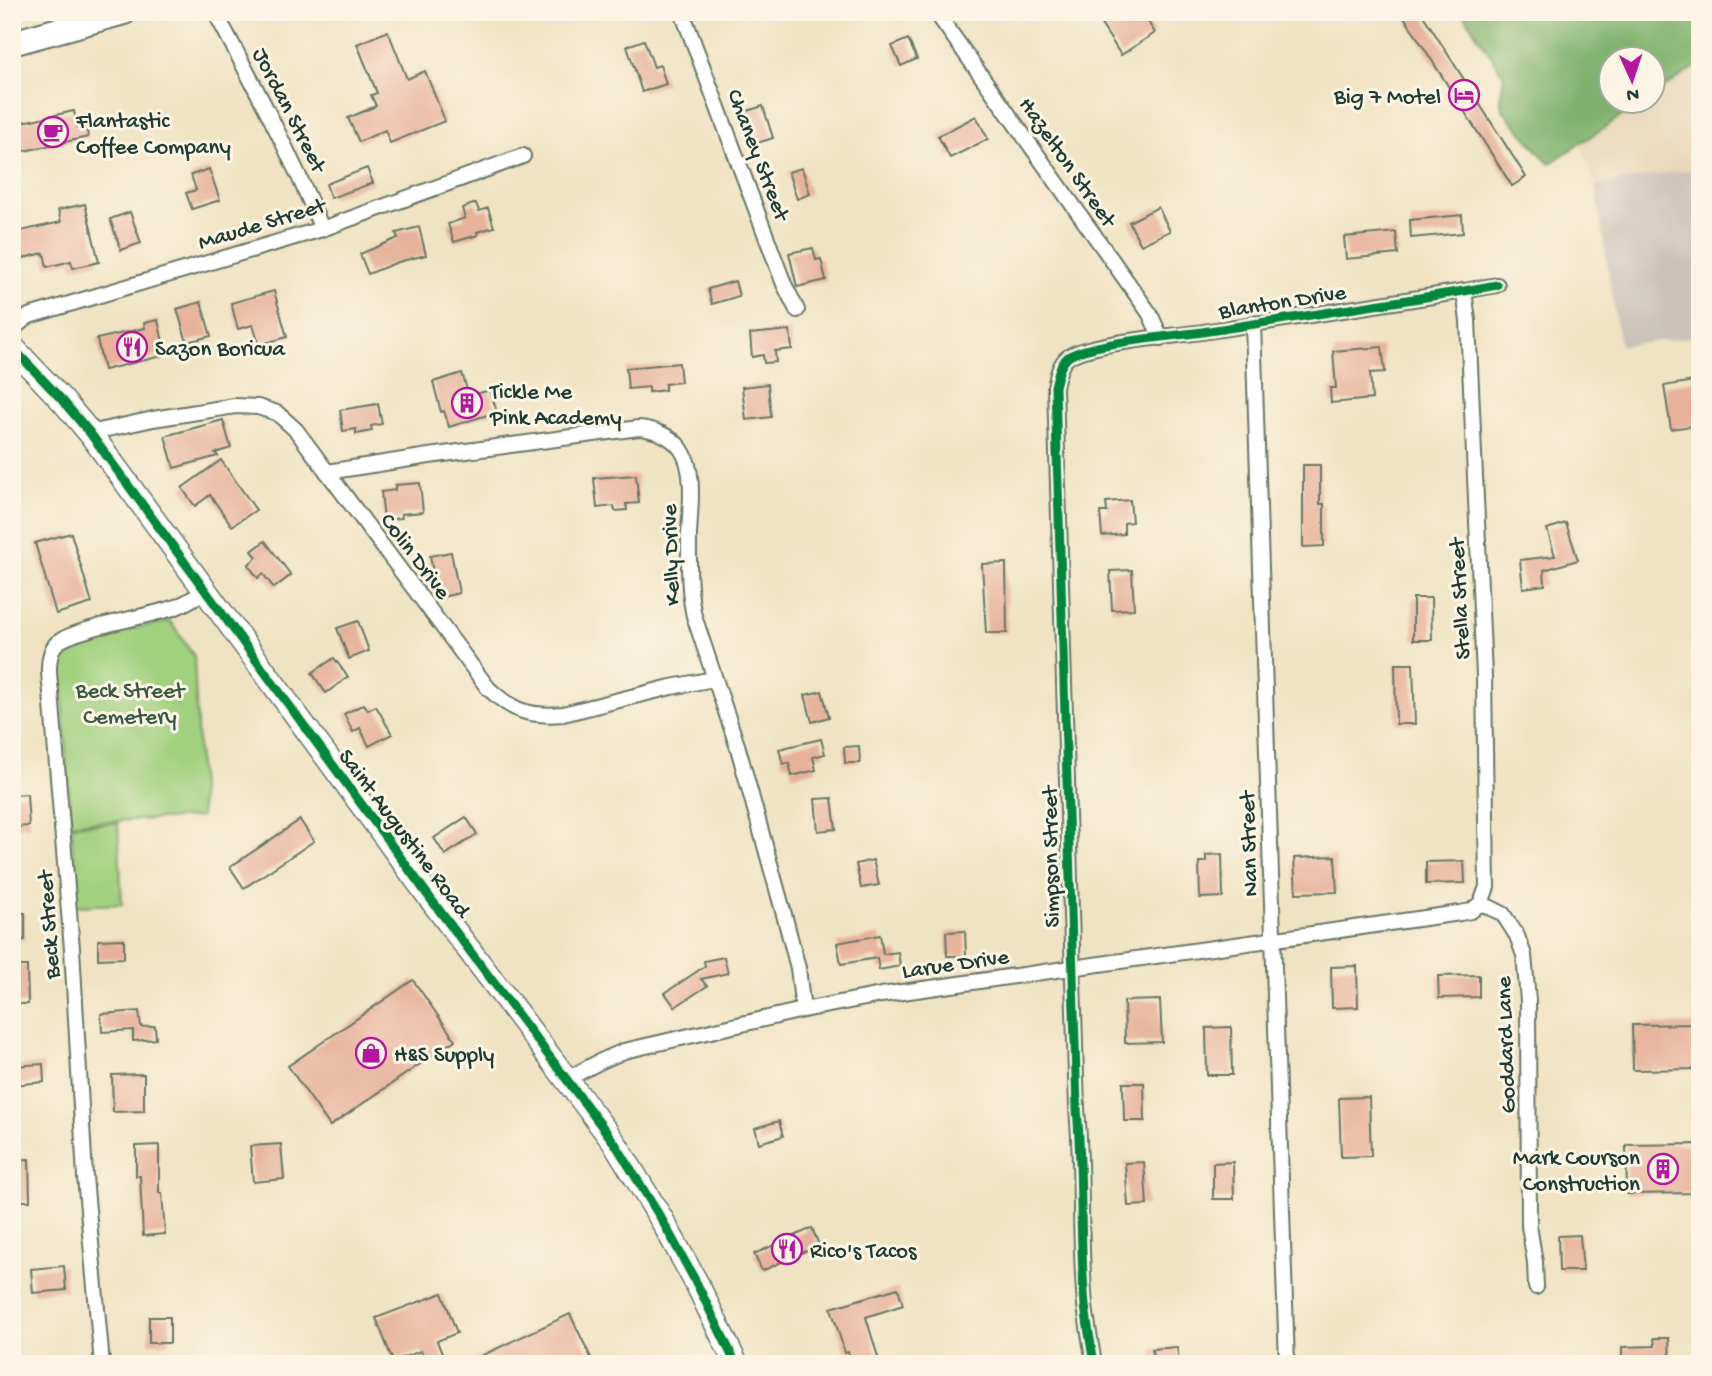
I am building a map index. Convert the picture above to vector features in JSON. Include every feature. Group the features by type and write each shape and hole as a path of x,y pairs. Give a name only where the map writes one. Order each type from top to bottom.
{"highway":[{"path":"12,43 124,12"}],"main road":[{"name":"Saint Augustine Road","path":"12,346 90,433 430,898 616,1145 662,1220 736,1364"}],"street":[{"name":"Jordan Street","path":"215,12 259,94 322,229"},
{"name":"Chaney Street","path":"682,12 784,284 797,310"},
{"name":"Hazelton Street","path":"936,12 1150,314 1161,338"},
{"name":"Maude Street","path":"12,329 29,316 322,229 523,156"},
{"name":"Blanton Drive","path":"1074,355 1087,349 1497,285"},
{"name":"Stella Street","path":"1464,291 1468,321 1484,676 1487,887 1481,903"},
{"name":"Nan Street","path":"1253,323 1287,1364"},
{"name":"Simpson Street","path":"1074,355 1067,358 1058,372 1055,387 1083,1268 1085,1307 1094,1364"},
{"name":"Colin Drive","path":"90,433 235,406 258,407 276,413 296,430 488,688 515,709 531,715 563,714 714,679"},
{"name":"Kelly Drive","path":"327,472 639,428 652,429 673,440 681,449 689,466 691,604 738,748 785,918 798,968 803,1010"},
{"name":"Beck Street","path":"102,1364 85,1177 72,949 49,662 56,644 72,635 177,606 206,592"},
{"name":"Larue Drive","path":"567,1079 624,1051 803,1010 881,995 1460,913 1471,911 1481,903"},
{"name":"Goddard Lane","path":"1481,903 1503,914 1517,936 1524,955 1528,1001 1529,1226 1536,1287"}],"shaded area":[{"path":"1700,64 1700,168 1595,185 1580,143 1621,116 1666,116 1666,86"},
{"path":"1700,168 1700,336 1620,346 1595,185"}],"green space":[{"path":"1462,12 1700,12 1700,64 1666,86 1666,46 1596,46 1596,116 1622,116 1549,164 1503,110 1500,99 1504,76"},
{"name":"Beck Street Cemetery","path":"170,621 194,656 201,817 71,823 60,662 68,648 80,640"},
{"path":"118,823 122,904 75,906 72,825"}],"building":[{"path":"1093,12 1142,12 1155,33 1121,55"},
{"name":"Big 7 Motel","path":"1401,12 1421,12 1526,177 1512,186"},
{"path":"388,31 407,79 425,71 445,121 390,143 385,130 359,142 348,118 376,106 371,95 377,93 357,44"},
{"path":"908,39 917,59 901,66 892,46"},
{"path":"644,40 654,67 660,65 666,84 642,92 627,46"},
{"path":"763,106 773,138 751,145 741,113"},
{"name":"Flantastic Coffee Company","path":"74,111 77,127 86,125 88,137 24,151 18,123"},
{"path":"976,116 988,139 950,158 938,136"},
{"path":"367,168 373,183 331,198 326,184"},
{"path":"802,168 810,194 797,199 788,172"},
{"path":"209,169 220,200 192,209 186,193 196,190 191,175"},
{"path":"476,203 479,211 488,208 494,227 454,242 448,224 465,218 462,208"},
{"path":"85,204 99,262 73,268 71,261 47,267 44,253 15,260 12,233 61,222 58,210"},
{"path":"1158,207 1170,231 1141,245 1129,222"},
{"path":"130,212 141,243 121,250 110,219"},
{"path":"1462,215 1463,233 1411,238 1410,220"},
{"path":"419,227 426,255 368,274 360,254 398,238 396,233"},
{"path":"1396,232 1398,254 1346,259 1344,237"},
{"path":"813,248 816,260 821,259 826,280 797,287 789,253"},
{"path":"735,281 739,296 712,304 708,289"},
{"path":"274,291 287,337 259,345 253,325 238,329 231,303"},
{"path":"201,302 211,336 187,342 177,309"},
{"name":"Sazon Boricua","path":"158,320 166,355 104,370 97,339 145,328 144,323"},
{"path":"790,330 792,349 775,351 776,362 764,363 763,355 752,357 750,334"},
{"path":"1382,347 1385,372 1370,373 1372,399 1331,403 1330,388 1336,388 1333,351"},
{"path":"679,363 681,382 665,384 665,390 649,392 649,387 628,389 626,368"},
{"name":"Tickle Me Pink Academy","path":"462,373 469,396 490,390 497,412 449,427 444,411 441,412 433,382"},
{"path":"1700,380 1700,425 1671,429 1664,386"},
{"path":"768,384 771,417 746,420 742,387"},
{"path":"378,404 382,424 371,426 372,431 356,434 356,429 343,431 340,410"},
{"path":"223,420 231,448 215,453 218,456 174,468 165,436"},
{"path":"221,460 256,510 232,526 210,495 195,506 182,488"},
{"path":"1303,465 1320,465 1324,546 1303,547"},
{"path":"636,475 639,503 626,504 627,510 615,511 614,506 597,508 594,478"},
{"path":"420,483 423,512 401,514 402,518 384,520 381,492 395,490 395,485"},
{"path":"1130,500 1132,522 1124,523 1124,534 1102,536 1100,512 1107,512 1106,502"},
{"path":"1566,523 1578,560 1544,570 1545,585 1523,588 1520,560 1555,556 1547,529"},
{"path":"71,533 92,603 56,614 35,543"},
{"path":"265,541 291,575 274,588 263,574 258,578 248,565 257,557 252,551"},
{"path":"451,552 459,593 438,598 430,556"},
{"path":"1006,563 1007,633 986,633 982,564"},
{"path":"1132,570 1134,609 1112,610 1110,571"},
{"path":"1413,598 1431,598 1432,640 1413,640"},
{"path":"358,621 369,651 349,659 337,628"},
{"path":"334,658 348,677 326,693 312,673"},
{"path":"1395,664 1413,664 1415,724 1396,724"},
{"path":"822,691 829,717 812,722 805,695"},
{"path":"364,704 368,710 376,706 392,734 369,746 360,728 353,732 344,714"},
{"path":"821,739 825,754 813,757 816,770 792,776 789,763 783,764 779,749"},
{"path":"859,746 860,763 845,763 844,747"},
{"path":"27,794 29,826 12,827 12,795"},
{"path":"832,798 836,829 818,831 815,799"},
{"path":"466,817 477,834 445,855 434,838"},
{"path":"300,820 314,841 244,888 230,867"},
{"path":"1222,854 1223,897 1200,898 1199,862 1206,862 1206,855"},
{"path":"1335,856 1337,892 1296,893 1294,858"},
{"path":"873,860 879,885 861,888 856,864"},
{"path":"1464,861 1465,883 1426,884 1426,862"},
{"path":"12,913 25,913 25,940 12,940"},
{"path":"965,931 966,956 947,956 946,932"},
{"path":"880,935 883,954 898,952 900,966 879,970 877,958 841,964 837,943"},
{"path":"124,939 124,958 98,959 98,940"},
{"path":"724,957 728,973 701,979 707,986 675,1007 665,993 705,966 704,961"},
{"path":"12,966 27,966 28,1004 12,1004"},
{"path":"1357,966 1358,1007 1332,1008 1331,967"},
{"path":"1479,975 1479,997 1439,998 1438,976"},
{"name":"H&S Supply","path":"413,980 455,1040 330,1126 288,1066"},
{"path":"1160,1000 1162,1042 1125,1043 1124,1001"},
{"path":"139,1011 141,1027 155,1026 156,1039 133,1041 133,1030 102,1032 101,1014"},
{"path":"1700,1024 1700,1069 1633,1070 1632,1025"},
{"path":"1231,1027 1232,1075 1207,1075 1206,1028"},
{"path":"43,1064 44,1082 12,1085 12,1066"},
{"path":"144,1074 144,1111 113,1112 112,1075"},
{"path":"1123,1083 1144,1083 1145,1121 1124,1121"},
{"path":"1369,1097 1371,1156 1341,1157 1339,1098"},
{"path":"779,1121 783,1136 759,1143 755,1128"},
{"path":"281,1144 284,1179 253,1182 250,1146"},
{"name":"Mark Courson Construction","path":"1700,1144 1700,1193 1627,1194 1626,1145"},
{"path":"159,1145 159,1193 162,1193 165,1234 143,1236 140,1176 136,1176 136,1146"},
{"path":"29,1159 30,1201 12,1201 12,1160"},
{"path":"1144,1162 1147,1205 1128,1206 1125,1163"},
{"path":"1233,1162 1234,1199 1213,1199 1213,1163"},
{"name":"Rico's Tacos","path":"812,1228 819,1245 762,1271 754,1254"},
{"path":"1580,1235 1583,1271 1559,1271 1558,1236"},
{"path":"64,1266 66,1290 33,1293 31,1269"},
{"path":"898,1288 903,1305 866,1317 880,1364 852,1364 848,1352 845,1353 831,1308"},
{"path":"442,1293 457,1333 437,1341 446,1364 426,1364 421,1351 393,1361 376,1318"},
{"path":"570,1314 594,1364 464,1364"},
{"path":"149,1317 170,1317 170,1343 149,1343"},
{"path":"1654,1338 1669,1338 1670,1364 1622,1364 1622,1347 1655,1346"},
{"path":"1177,1347 1179,1363 1154,1364 1152,1349"}],"cycle path":[{"path":"1094,1364 1085,1305 1082,1256 1055,387 1059,372 1067,358 1077,352 1113,344 1497,285"},
{"path":"12,347 90,433 430,898 616,1145 662,1220 736,1364"}],"place":[{"name":"Big 7 Motel","path":"1464,95"},
{"name":"Flantastic Coffee Company","path":"53,132"},
{"name":"Sazon Boricua","path":"132,347"},
{"name":"Tickle Me Pink Academy","path":"467,403"},
{"name":"H&S Supply","path":"371,1053"},
{"name":"Mark Courson Construction","path":"1663,1169"},
{"name":"Rico's Tacos","path":"787,1249"}]}
